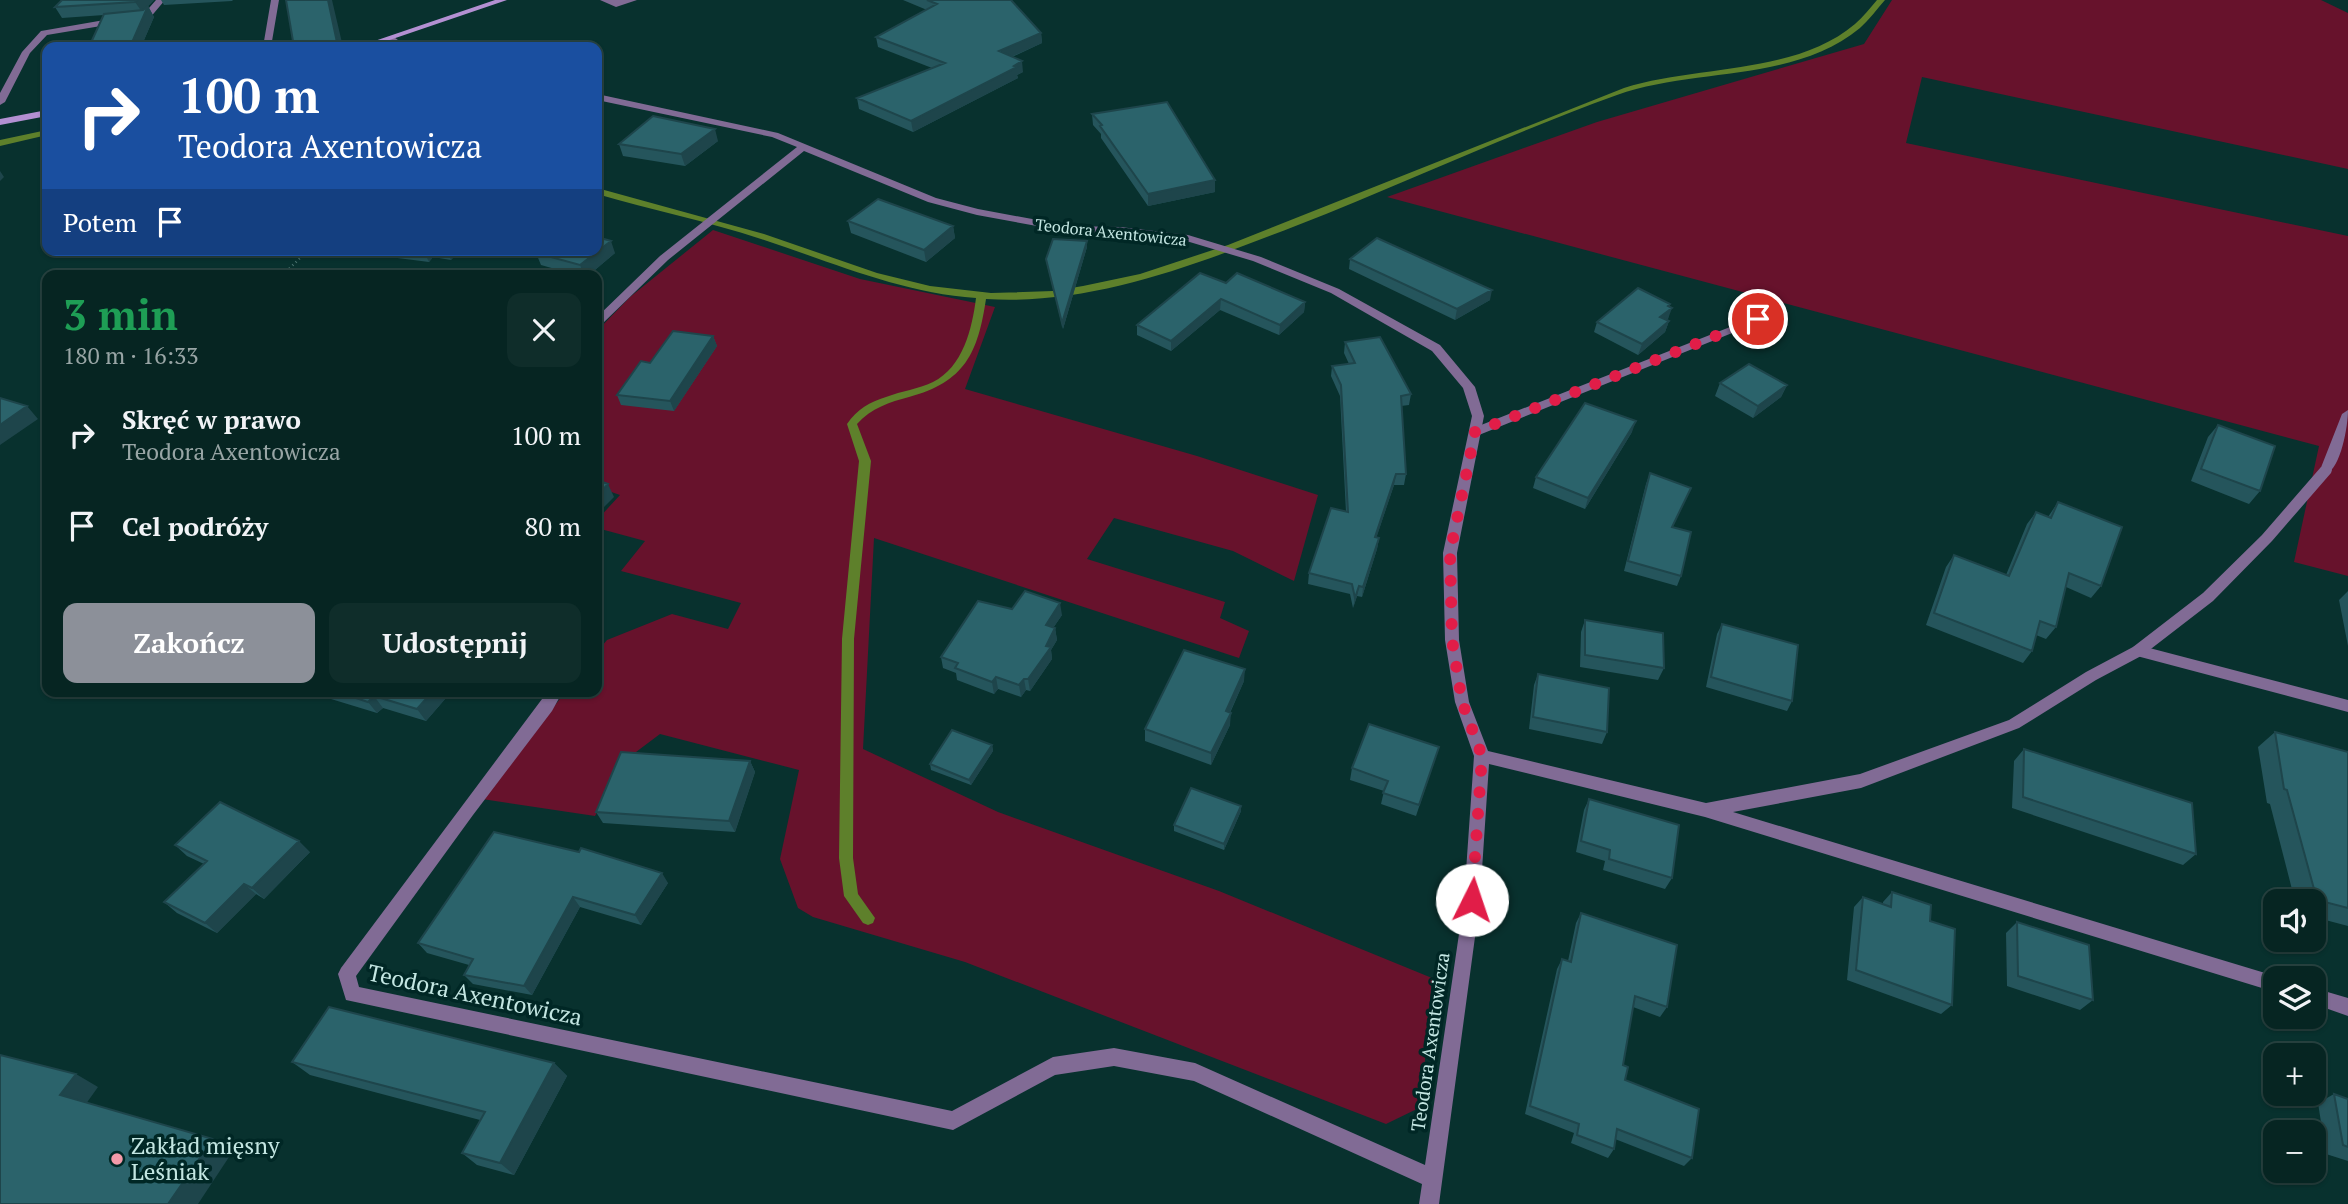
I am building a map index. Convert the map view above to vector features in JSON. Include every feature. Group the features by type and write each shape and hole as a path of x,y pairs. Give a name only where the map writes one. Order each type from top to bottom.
{"street":[{"path":"0,102 26,52 44,33 74,26 146,17 161,0"},
{"path":"268,42 275,0"},
{"path":"380,42 503,0"},
{"path":"604,0 616,5 633,0"},
{"path":"391,39 396,42"},
{"name":"Teodora Axentowicza","path":"602,98 775,135 932,200 977,212 1069,229 1120,230 1184,237 1248,256 1335,291 1436,348 1469,387 1478,416 1450,553 1452,640 1462,702 1482,756 1472,900 1429,1204"},
{"path":"0,122 42,114"},
{"path":"602,318 664,258 803,147"},
{"path":"1475,432 1758,319"},
{"path":"1705,810 1861,781 2014,724 2091,676 2138,651 2208,597 2267,538 2326,470 2348,414"},
{"path":"2138,651 2348,706"},
{"name":"Teodora Axentowicza","path":"553,697 347,974 352,995 953,1121 1053,1066 1114,1057 1195,1072 1432,1178"},
{"path":"1482,756 1705,810 2263,980"},
{"path":"2326,1000 2348,1007"}],"path":[{"path":"288,270 302,256"}],"shaded area":[{"path":"1892,0 2321,0 2348,13 2348,169 1922,77 1906,143 2348,236 2348,576 2294,562 2319,446 1387,197 1597,122 1864,44"},
{"path":"713,230 860,279 995,307 965,389 1197,456 1318,495 1294,581 1233,551 1114,518 1087,559 1225,602 1220,618 1249,631 1239,658 874,538 863,749 998,812 1219,891 1432,978 1421,1107 1386,1124 965,962 813,917 798,908 780,859 799,770 660,734 624,761 595,816 482,799 561,697 602,697 602,646 607,640 672,614 728,629 741,603 621,571 645,541 602,529 602,515 620,495 602,489 602,326 630,297"}],"building":[{"path":"62,0 137,0 55,7"},
{"path":"286,0 328,0 337,42 293,42"},
{"path":"927,0 1011,0 1041,33 999,51 1022,61 1014,66 1017,67 911,121 857,98 945,63 876,37 937,4"},
{"path":"148,6 132,42 91,42 104,14 143,10"},
{"path":"1167,102 1215,180 1148,194 1092,114"},
{"path":"653,116 715,129 681,154 619,144"},
{"path":"878,199 953,226 924,250 848,221"},
{"path":"602,238 611,241 602,248"},
{"path":"1377,238 1492,290 1457,309 1350,259"},
{"path":"1053,239 1087,241 1062,323 1046,259"},
{"path":"547,256 592,256 580,265"},
{"path":"1200,273 1226,283 1237,273 1305,302 1280,325 1221,299 1171,341 1137,325"},
{"path":"1638,288 1670,304 1668,306 1672,308 1660,317 1669,321 1642,344 1597,322"},
{"path":"673,331 713,336 670,401 617,395 641,361 650,363"},
{"path":"1380,337 1411,394 1401,396 1406,474 1396,474 1375,537 1379,538 1363,587 1359,586 1355,598 1352,584 1309,573 1331,508 1348,512 1341,385 1332,366 1355,363 1345,342"},
{"path":"1749,364 1787,385 1758,406 1720,383"},
{"path":"0,398 27,406 0,425"},
{"path":"1585,403 1636,421 1588,498 1536,477"},
{"path":"2218,425 2275,446 2260,491 2201,469"},
{"path":"1650,473 1691,488 1672,527 1691,532 1681,576 1628,561"},
{"path":"2058,502 2122,527 2101,586 2069,573 2056,627 2040,621 2032,651 1934,613 1954,555 2009,576 2036,512 2051,518"},
{"path":"1025,591 1060,603 1046,625 1055,628 1046,646 1051,647 1028,679 1024,679 1019,685 996,677 992,682 955,668 958,663 941,657 978,601 1012,609"},
{"path":"1585,620 1663,633 1664,668 1585,655"},
{"path":"1722,624 1798,645 1792,701 1711,677"},
{"path":"1184,650 1245,669 1226,711 1231,713 1211,753 1145,729"},
{"path":"1538,674 1609,688 1607,732 1533,717"},
{"path":"353,697 373,697 368,702"},
{"path":"377,697 428,697 417,709"},
{"path":"1369,724 1439,747 1419,805 1383,793 1388,781 1352,768"},
{"path":"952,730 992,745 969,780 930,764"},
{"path":"2275,732 2348,752 2348,908 2326,902 2326,889 2314,889 2287,790 2284,789"},
{"path":"2024,749 2192,803 2196,854 2023,797"},
{"path":"621,752 750,761 729,821 596,812"},
{"path":"1191,788 1241,806 1224,844 1174,825"},
{"path":"1589,799 1679,825 1672,878 1609,859 1610,850 1581,841"},
{"path":"220,802 299,841 252,888 244,884 205,923 164,902 207,861 175,845"},
{"path":"494,832 579,852 581,848 662,873 635,915 573,897 524,986 464,975 473,959 418,943"},
{"path":"1892,892 1931,905 1930,921 1955,929 1952,1005 1856,970 1863,897 1891,907"},
{"path":"1581,913 1677,945 1667,1007 1635,996 1623,1065 1628,1067 1625,1080 1699,1109 1692,1158 1617,1129 1614,1149 1577,1135 1579,1124 1530,1106 1562,959 1571,962"},
{"path":"2017,922 2089,945 2093,1000 2018,976"},
{"path":"329,1007 554,1063 500,1163 462,1153 485,1112 292,1062"},
{"name":"Zakład mięsny Leśniak","path":"0,1055 76,1074 60,1095 213,1139 168,1204 0,1204"},
{"path":"2334,1094 2348,1099 2348,1147 2343,1145"}],"waterway":[{"path":"602,192 761,236 902,283 960,294 1053,294 1143,276 1231,247 1627,89 1801,56 1831,43 1858,25 1881,0"},
{"path":"0,143 42,134"},
{"path":"868,918 851,896 846,858 848,639 865,461 852,424 860,414 875,405 930,387 949,376 968,349 981,296"}],"place":[{"name":"Zakład mięsny Leśniak","path":"117,1159"}],"route":[{"path":"1472,900 1482,756 1462,702 1452,640 1450,553 1475,432 1541,408 1705,338 1758,319"}]}
